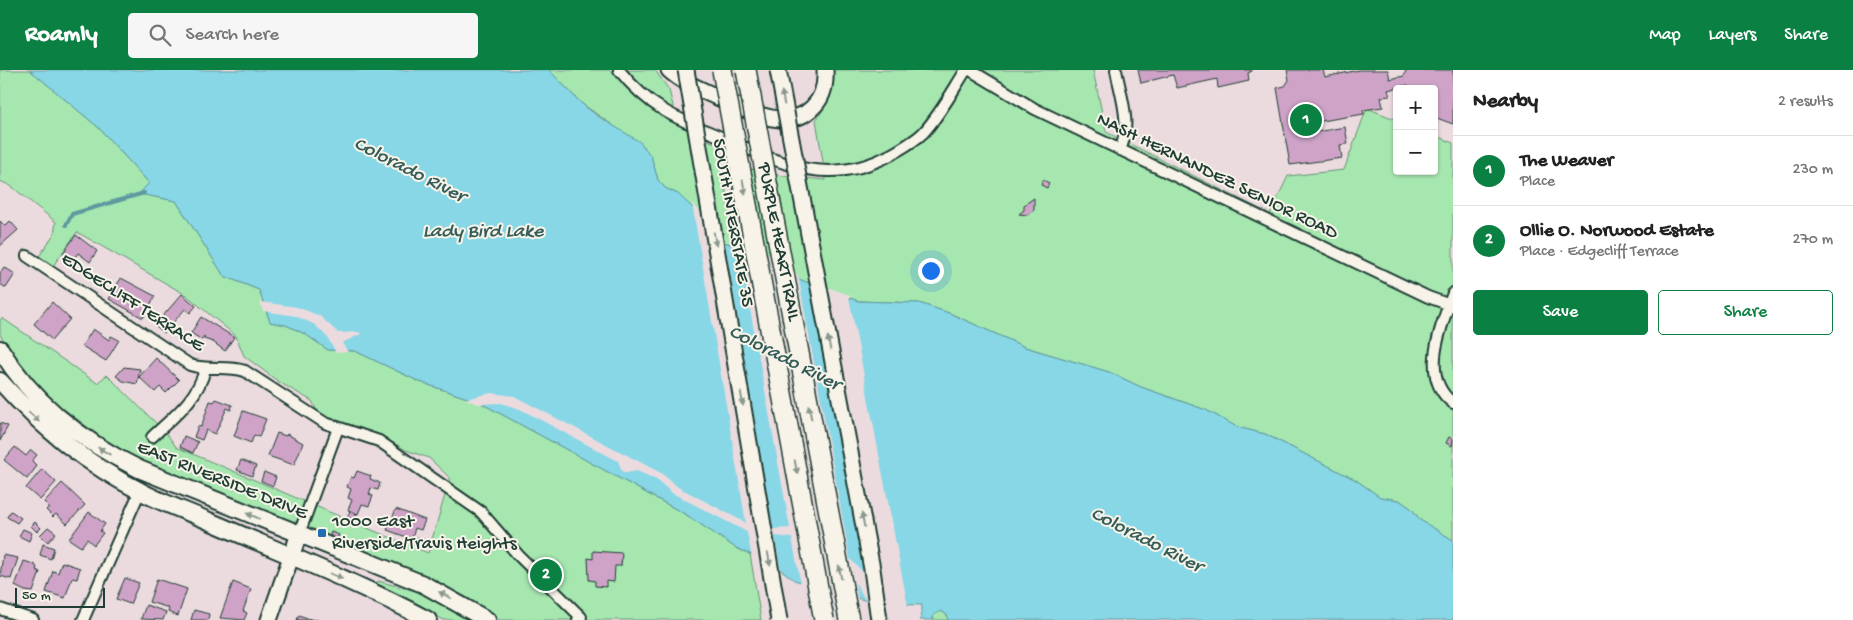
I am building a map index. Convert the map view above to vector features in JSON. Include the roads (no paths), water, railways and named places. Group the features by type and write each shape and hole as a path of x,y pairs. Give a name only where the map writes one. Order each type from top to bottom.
{"highway":[{"name":"PURPLE HEART TRAIL","path":"722,70 824,620"},
{"name":"PURPLE HEART TRAIL","path":"746,70 849,620"}],"main road":[{"path":"669,70 693,86 743,109 784,120 807,113 819,102 825,86 825,70"},
{"name":"SOUTH INTERSTATE 35","path":"686,70 779,620"},
{"path":"778,70 872,569 879,620"},
{"name":"EAST RIVERSIDE DRIVE","path":"1,351 45,405 64,423 91,443 139,469 423,584 487,620"},
{"name":"EAST RIVERSIDE DRIVE","path":"0,381 25,409 53,434 94,464 140,491 372,591 428,620"},
{"path":"269,620 299,534"}],"street":[{"path":"619,70 645,100 684,121 783,164 804,170 826,171 850,169 877,162 923,133 966,70"},
{"name":"NASH HERNANDEZ SENIOR ROAD","path":"970,70 1035,109 1428,297 1451,305"},
{"path":"1116,70 1127,125 1126,137 1120,150"},
{"name":"EDGECLIFF TERRACE","path":"27,256 183,361 205,369 235,368 245,371 318,420 379,441 481,512 520,556 580,617 578,620"},
{"path":"1453,293 1451,305 1434,352 1435,370 1440,385 1453,403"},
{"path":"152,437 191,399 201,384 205,369"},
{"path":"299,534 338,428"},
{"path":"83,620 140,491"},
{"path":"0,609 33,620"}],"water":[{"name":"Lady Bird Lake","path":"30,70 549,70 581,103 596,115 640,142 651,156 658,180 665,188 678,194 692,207 724,242 766,256 801,280 858,301 919,303 949,313 1025,347 1109,372 1141,387 1206,410 1237,427 1265,434 1356,480 1380,497 1399,500 1412,509 1420,520 1453,540 1453,620 948,620 947,615 941,611 933,615 933,620 920,620 922,605 878,604 794,580 775,565 736,548 685,514 479,402 420,382 355,351 328,350 305,334 286,325 270,322 259,290 224,276 176,201 139,194 149,183 99,128"}],"waterway":[{"path":"66,225 72,214 144,193"}],"place":[{"name":"The Weaver","path":"1306,120"},
{"name":"1000 East Riverside/Travis Heights","path":"322,533"},
{"name":"Ollie O. Norwood Estate","path":"546,575"}],"water label":[{"name":"Colorado River","path":"409,171"},
{"name":"Colorado River","path":"784,359"},
{"name":"Colorado River","path":"1146,541"}]}
